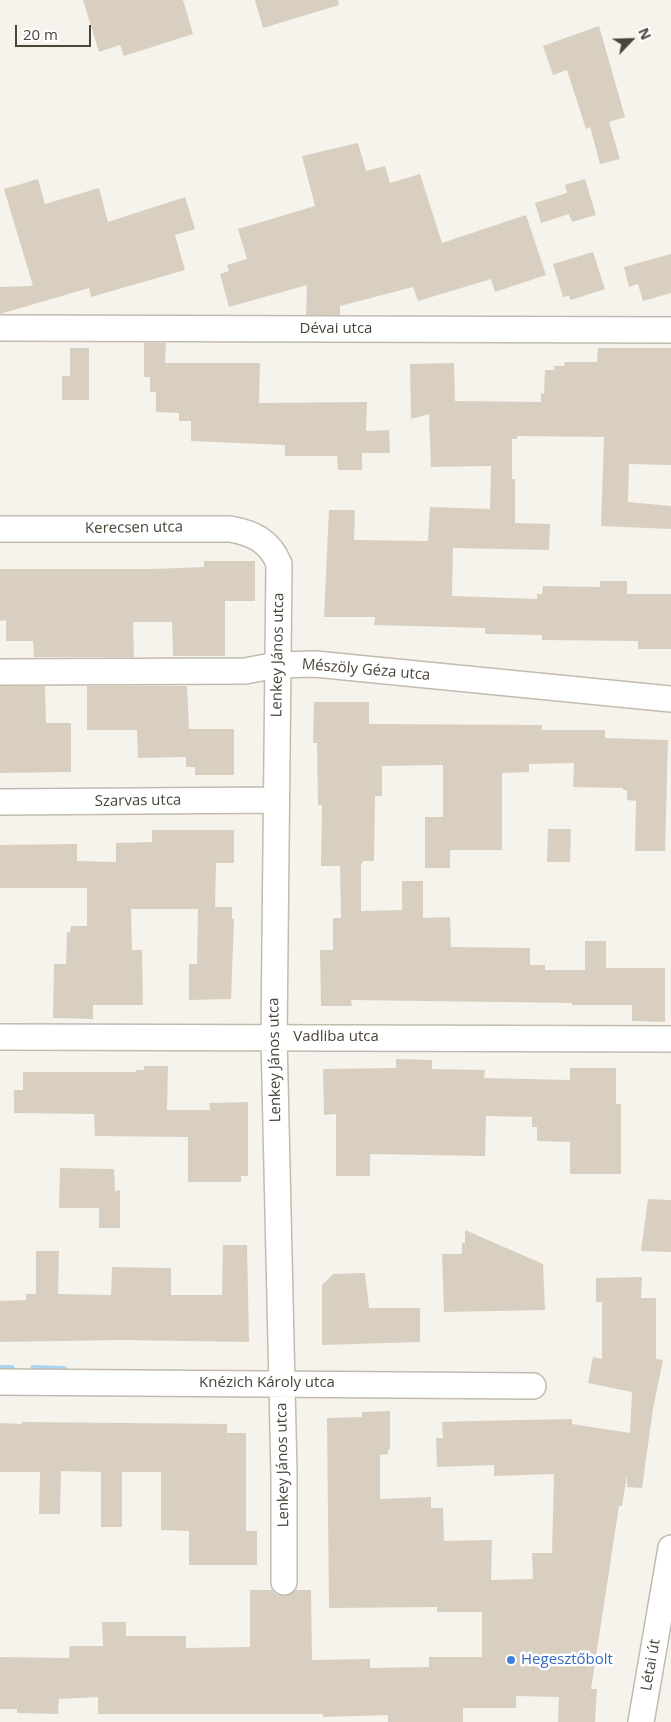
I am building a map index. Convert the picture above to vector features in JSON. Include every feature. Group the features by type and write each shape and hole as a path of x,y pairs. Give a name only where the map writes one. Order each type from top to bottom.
{"street":[{"name":"Dévai utca","path":"0,328 671,330"},
{"name":"Kerecsen utca","path":"0,529 201,527 240,530 257,536 265,542"},
{"name":"Lenkey János utca","path":"265,542 276,555 280,573 277,665 274,1037 284,1474 284,1582"},
{"name":"Mészöly Géza utca","path":"0,672 245,671 277,665 315,664 671,699"},
{"name":"Szarvas utca","path":"0,802 276,800"},
{"name":"Vadliba utca","path":"0,1037 671,1039"},
{"name":"Knézich Károly utca","path":"0,1382 533,1386"},
{"name":"Létai út","path":"641,1722 671,1548"}],"building":[{"path":"83,0 183,0 193,34 124,56 120,45 99,52"},
{"path":"255,0 338,0 339,5 263,28"},
{"path":"599,26 625,117 609,122 620,159 600,164 590,127 586,129 567,70 553,75 543,46"},
{"path":"358,143 366,171 385,166 390,183 420,174 442,243 526,215 546,275 495,292 491,279 418,301 413,287 340,306 340,315 306,315 307,285 229,307 220,274 229,271 227,265 247,259 238,229 315,206 302,156"},
{"path":"38,179 45,204 99,188 108,222 185,197 195,229 175,235 185,270 91,297 89,288 0,314 0,287 33,286 4,189"},
{"path":"585,179 596,215 572,222 569,214 541,223 535,203 567,193 565,185"},
{"path":"593,252 605,289 571,300 569,296 563,297 553,264"},
{"path":"671,254 671,293 643,301 638,284 629,287 624,267"},
{"path":"144,343 166,343 165,363 260,363 259,403 367,402 366,431 389,430 390,453 362,453 362,470 338,470 337,456 285,456 285,445 191,441 191,421 179,421 179,413 156,412 156,392 150,392 150,377 144,377"},
{"path":"70,348 89,348 89,400 62,400 62,376 70,376"},
{"path":"598,348 671,348 671,465 629,464 628,502 671,506 671,529 601,526 604,437 517,436 517,439 512,439 512,479 515,479 515,523 550,524 549,550 453,548 452,596 537,599 537,594 542,594 543,586 600,587 600,581 627,581 627,594 671,594 671,649 638,649 638,641 542,640 542,635 485,634 485,628 374,625 375,617 324,617 329,510 355,510 354,540 428,541 430,507 490,509 491,466 431,467 429,414 411,419 410,364 454,363 455,401 541,402 541,393 544,394 545,370 554,370 554,366 564,366 565,362 597,362"},
{"path":"204,561 255,561 255,601 225,601 225,656 173,656 172,622 133,622 134,657 34,657 33,641 6,641 6,620 0,621 0,569 204,567"},
{"path":"0,686 45,686 46,723 71,723 71,772 0,773"},
{"path":"87,686 187,686 189,729 234,729 234,775 195,775 195,767 186,767 186,757 138,758 137,730 87,730"},
{"path":"314,702 369,702 369,724 542,725 542,730 605,730 605,738 668,740 665,851 635,851 636,801 627,800 627,790 623,790 623,788 573,787 574,763 529,764 529,772 502,773 502,850 450,850 450,868 425,868 425,817 443,817 443,765 382,766 382,796 375,796 374,861 363,861 361,866 361,911 402,910 402,881 423,881 423,918 450,917 451,947 530,948 530,965 545,965 545,970 585,970 585,941 606,941 606,968 665,968 665,1022 632,1021 632,1005 351,1000 352,1006 321,1006 320,950 333,950 333,918 341,918 340,866 321,866 322,805 318,805 317,743 313,743"},
{"path":"548,829 571,829 570,862 547,862"},
{"path":"152,830 234,830 234,863 216,863 215,907 232,907 232,919 234,919 231,999 189,1000 189,964 197,964 198,909 131,909 132,950 142,950 143,1005 93,1005 93,1019 53,1018 54,964 66,964 67,932 70,932 71,926 87,926 87,888 0,888 0,845 77,844 77,861 116,862 116,843 152,842"},
{"path":"396,1059 432,1060 432,1069 485,1070 484,1078 570,1080 570,1068 616,1068 616,1104 621,1104 621,1174 570,1174 570,1142 537,1141 537,1127 532,1127 532,1117 486,1116 485,1156 370,1154 370,1176 336,1176 336,1114 324,1115 323,1069 396,1068"},
{"path":"144,1066 168,1066 167,1110 210,1110 209,1103 248,1102 248,1176 241,1176 241,1182 188,1182 188,1137 95,1136 94,1114 14,1113 14,1090 23,1090 23,1072 136,1072 136,1070 144,1070"},
{"path":"60,1168 114,1169 115,1191 120,1190 120,1228 99,1228 99,1208 59,1208"},
{"path":"648,1199 671,1200 671,1252 641,1251"},
{"path":"465,1230 543,1264 545,1310 444,1312 442,1254 462,1254 462,1243 465,1243"},
{"path":"223,1245 247,1245 249,1342 122,1340 0,1342 0,1301 26,1300 26,1294 36,1294 36,1251 59,1251 58,1294 111,1295 112,1267 171,1268 171,1295 222,1295"},
{"path":"365,1273 369,1308 420,1308 420,1342 322,1345 322,1285 333,1274"},
{"path":"642,1277 641,1298 656,1298 656,1359 663,1360 653,1409 642,1488 627,1487 627,1475 622,1506 619,1506 591,1689 597,1689 595,1722 558,1722 559,1697 516,1696 516,1708 463,1708 463,1722 388,1722 388,1715 323,1717 323,1714 98,1714 98,1697 59,1699 58,1714 17,1713 17,1709 0,1709 0,1657 69,1658 70,1646 103,1646 102,1622 126,1622 126,1636 186,1636 186,1648 250,1647 250,1590 272,1590 277,1595 284,1596 296,1590 311,1590 312,1660 370,1659 370,1668 429,1667 429,1657 482,1657 482,1612 437,1612 437,1607 329,1608 327,1418 362,1417 362,1412 390,1411 390,1450 388,1450 388,1454 380,1455 380,1499 431,1497 431,1508 443,1508 444,1541 492,1540 491,1580 533,1579 532,1553 552,1553 554,1474 494,1476 494,1465 437,1467 436,1438 443,1438 442,1422 473,1421 572,1419 572,1424 630,1433 632,1392 588,1383 593,1357 602,1359 602,1302 596,1302 596,1278"},
{"path":"22,1422 227,1424 227,1433 246,1433 246,1531 257,1531 257,1565 189,1565 189,1531 161,1530 161,1472 122,1472 122,1527 101,1527 101,1472 61,1471 60,1514 39,1514 40,1472 0,1472 0,1423 22,1424"}],"waterway":[{"path":"0,1369 11,1369"},
{"path":"34,1369 63,1370"}],"place":[{"name":"Hegesztőbolt","path":"511,1660"}]}
